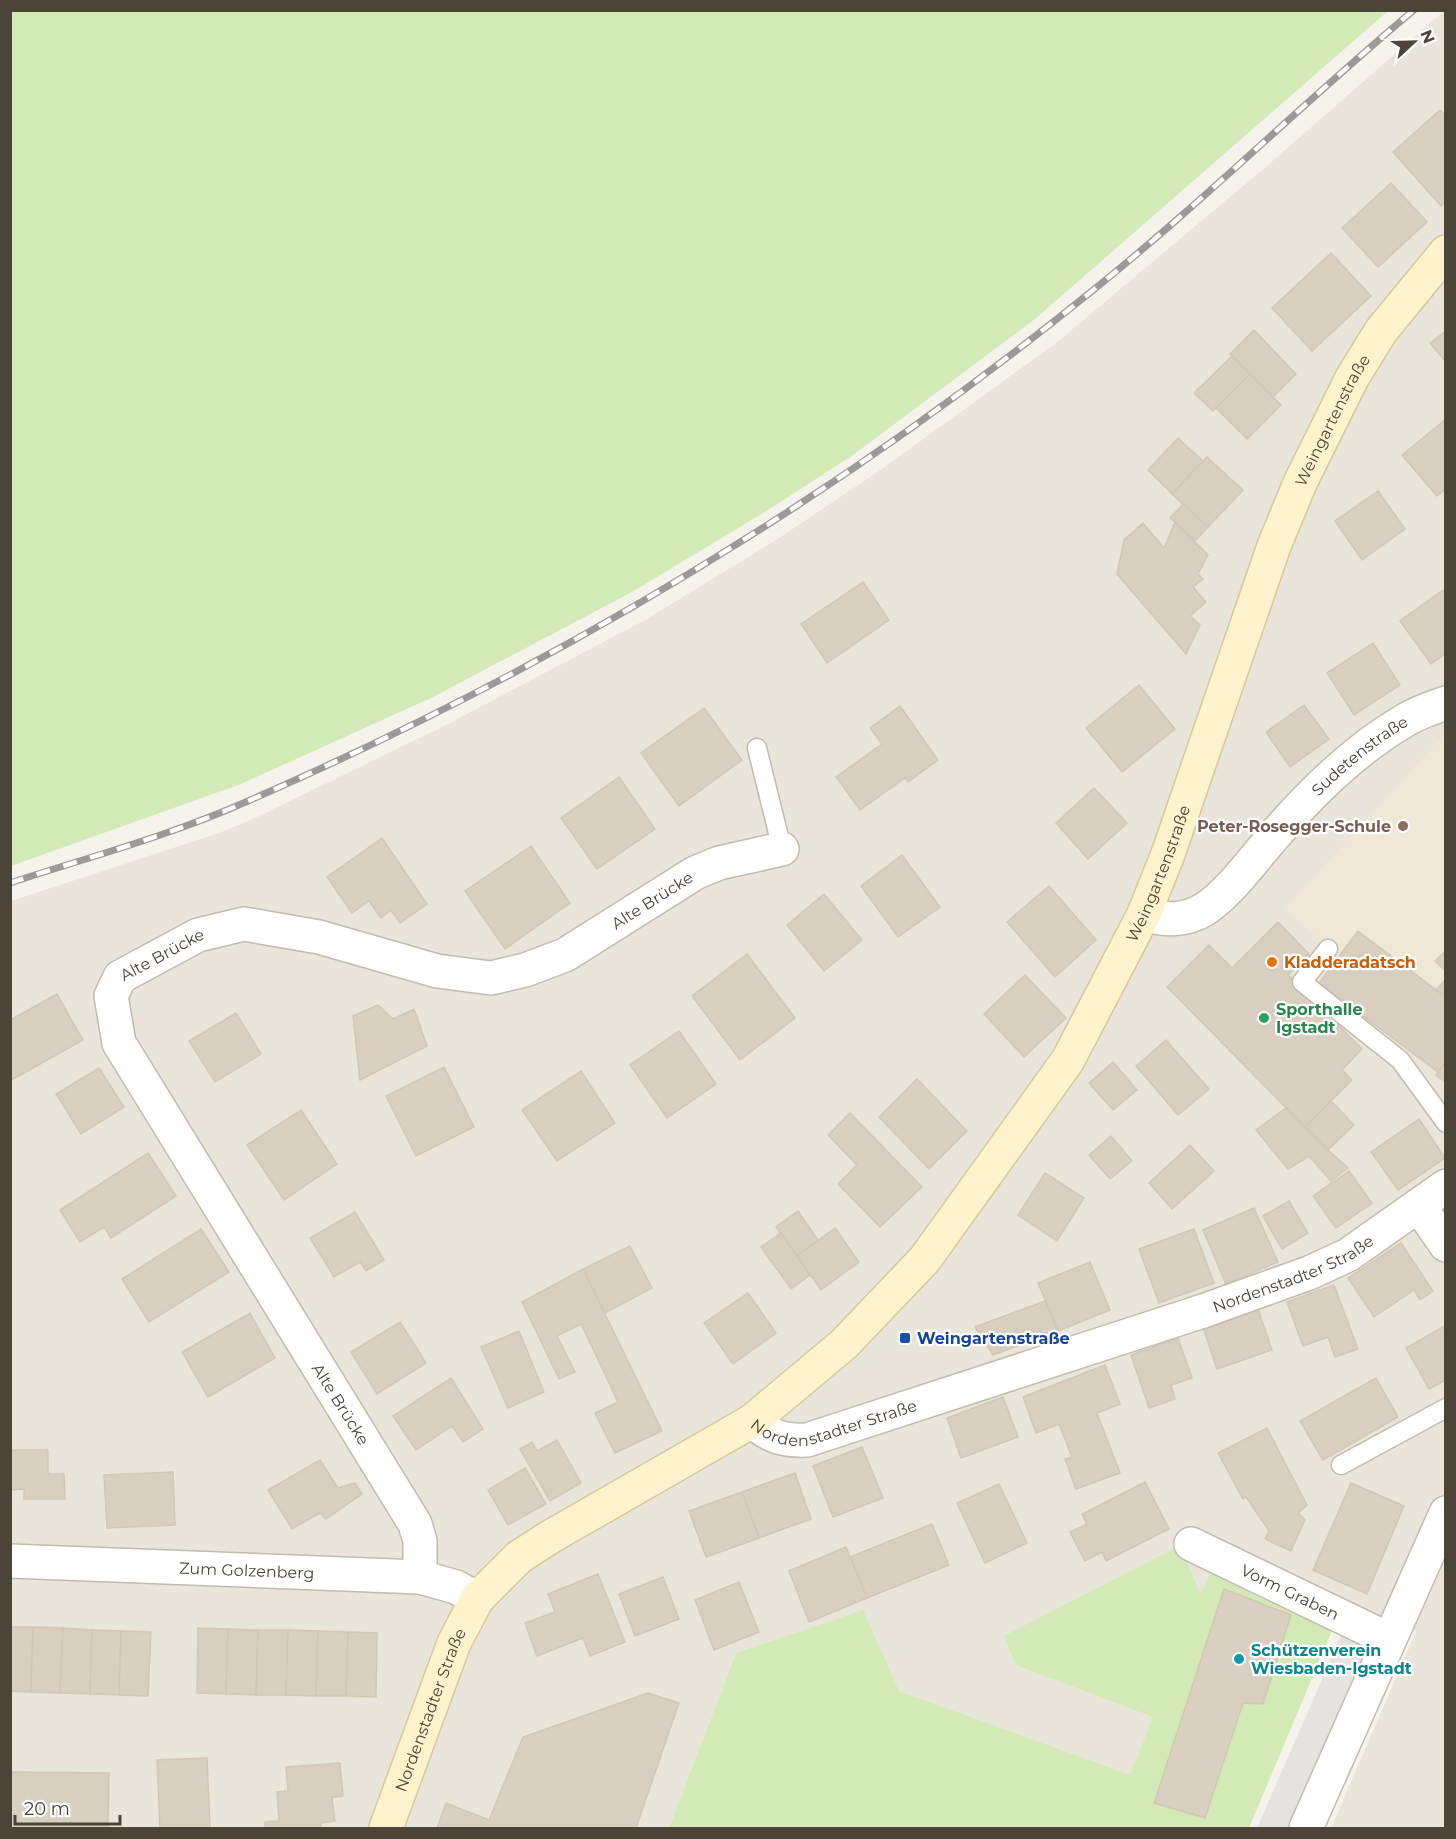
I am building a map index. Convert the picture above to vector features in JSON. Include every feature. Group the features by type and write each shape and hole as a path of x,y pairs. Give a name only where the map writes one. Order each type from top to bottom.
{"street":[{"name":"Weingartenstraße","path":"753,1421 844,1344 925,1259 1068,1060 1144,914 1168,854 1274,546 1300,483 1352,378 1382,331 1446,252"},
{"name":"Sudetenstraße","path":"1144,914 1162,920 1186,918 1206,908 1221,896 1287,820 1350,760 1404,720 1446,703"},
{"name":"Alte Brücke","path":"420,1577 420,1541 415,1524 119,1043 111,996 120,977 198,935 244,924 319,937 437,971 491,978 525,970 565,955 694,873 719,863 782,849"},
{"name":"Nordenstadter Straße","path":"386,1828 454,1642 477,1599 519,1557 550,1537 753,1421 766,1434 788,1441 807,1440 836,1433 1309,1273 1348,1255 1446,1186"},
{"path":"1419,1206 1446,1245"},
{"path":"1306,1828 1446,1512"},
{"name":"Vorm Graben","path":"1191,1544 1388,1639"},
{"name":"Zum Golzenberg","path":"10,1561 420,1577 456,1587 477,1599"}],"lane":[{"path":"757,748 782,849"},
{"path":"1328,949 1302,981 1400,1060 1446,1123"},
{"path":"1341,1465 1446,1408"}],"shaded area":[{"path":"1444,11 1445,1828 1331,1828 1416,1632 1221,1545 1130,1776 899,1691 736,1653 669,1828 11,1828 11,901 219,833 255,818 446,725 647,619 779,538 879,471 1056,343 1261,171"},
{"name":"Peter-Rosegger-Schule","path":"1438,741 1445,743 1446,1062 1438,1072 1319,983 1338,957 1284,909"},
{"path":"1341,1636 1372,1649 1293,1828 1257,1828"}],"green space":[{"path":"10,11 1388,11 1035,319 853,455 765,512 632,592 433,697 241,784 11,866"},
{"path":"1179,1546 1201,1594 1212,1569 1334,1626 1249,1828 669,1828 736,1653 863,1610 899,1691 1130,1775 1153,1717 1016,1665 1004,1636"}],"building":[{"path":"1440,110 1446,116 1446,201 1441,206 1393,152"},
{"path":"1391,183 1427,222 1378,267 1342,228"},
{"path":"1331,253 1371,296 1312,351 1272,308"},
{"path":"1254,330 1296,374 1273,397 1230,354"},
{"path":"1446,331 1446,362 1430,343"},
{"path":"1232,356 1250,374 1213,411 1194,393"},
{"path":"1250,374 1281,405 1247,439 1216,408"},
{"path":"1446,419 1446,489 1437,496 1402,455"},
{"path":"1178,438 1203,461 1172,494 1148,470"},
{"path":"1207,457 1243,490 1208,527 1172,494"},
{"path":"1378,491 1405,529 1362,560 1335,521"},
{"path":"1183,504 1208,527 1195,541 1170,518"},
{"path":"1175,522 1208,555 1198,574 1203,579 1193,587 1206,602 1190,616 1200,625 1186,654 1117,574 1124,540 1143,523 1164,548"},
{"path":"863,582 889,620 827,663 801,624"},
{"path":"1443,590 1446,594 1446,653 1431,664 1400,621"},
{"path":"1373,643 1400,685 1354,715 1327,673"},
{"path":"1139,685 1175,729 1122,772 1086,728"},
{"path":"1304,705 1329,739 1290,767 1266,732"},
{"path":"900,706 938,760 908,782 905,778 860,810 836,777 882,744 870,728"},
{"path":"704,708 742,760 679,806 641,753"},
{"path":"619,777 655,829 597,869 561,818"},
{"path":"1094,788 1127,823 1088,859 1056,823"},
{"path":"382,838 427,904 400,923 391,910 381,918 369,901 352,913 327,877"},
{"path":"531,846 570,903 505,949 465,891"},
{"path":"902,855 940,907 898,937 861,886"},
{"path":"1049,886 1096,940 1055,977 1007,922"},
{"path":"824,894 862,940 824,971 787,925"},
{"name":"Sporthalle Igstadt","path":"1278,922 1309,954 1288,975 1362,1049 1342,1070 1352,1080 1305,1127 1167,987 1209,945 1232,968"},
{"path":"1358,931 1446,997 1446,1062 1438,1072 1319,983"},
{"path":"1446,951 1446,971 1435,961"},
{"path":"747,954 795,1018 740,1060 692,996"},
{"path":"1025,975 1066,1018 1024,1057 984,1014"},
{"path":"1446,979 1446,997 1436,990"},
{"path":"57,994 83,1040 10,1081 10,1020"},
{"path":"378,1005 393,1019 414,1009 427,1046 360,1080 353,1016"},
{"path":"236,1013 261,1054 215,1082 189,1041"},
{"path":"679,1031 716,1084 667,1118 630,1065"},
{"path":"1166,1040 1209,1089 1178,1115 1136,1066"},
{"path":"1113,1062 1137,1090 1113,1110 1089,1083"},
{"path":"1446,1062 1446,1082 1436,1075"},
{"path":"444,1067 474,1127 416,1156 386,1096"},
{"path":"99,1068 124,1107 81,1134 56,1094"},
{"path":"581,1071 615,1123 557,1161 522,1110"},
{"path":"917,1079 967,1131 929,1169 879,1117"},
{"path":"1331,1101 1354,1125 1328,1150 1305,1127"},
{"path":"1286,1108 1348,1168 1331,1181 1309,1156 1288,1169 1256,1130"},
{"path":"301,1110 337,1164 284,1200 247,1145"},
{"path":"850,1113 922,1187 880,1227 838,1184 857,1165 828,1135"},
{"path":"1419,1119 1445,1158 1398,1190 1371,1152"},
{"path":"1111,1136 1132,1161 1110,1179 1089,1155"},
{"path":"1190,1145 1214,1171 1172,1209 1149,1183"},
{"path":"148,1153 176,1196 111,1238 104,1227 80,1242 60,1210"},
{"path":"1349,1171 1372,1203 1336,1228 1313,1196"},
{"path":"1045,1173 1084,1198 1057,1241 1018,1215"},
{"path":"1289,1201 1308,1233 1282,1249 1263,1216"},
{"path":"1254,1208 1278,1262 1226,1284 1203,1230"},
{"path":"798,1211 818,1240 797,1256 776,1227"},
{"path":"355,1212 384,1260 366,1271 360,1262 334,1277 310,1238"},
{"path":"835,1228 859,1262 821,1290 797,1256"},
{"path":"201,1229 229,1272 149,1322 122,1279"},
{"path":"1194,1229 1214,1283 1159,1303 1139,1249"},
{"path":"781,1233 810,1275 791,1289 761,1247"},
{"path":"1401,1243 1433,1291 1420,1300 1414,1290 1374,1317 1348,1278"},
{"path":"630,1246 652,1288 605,1313 583,1269"},
{"path":"1090,1262 1110,1310 1058,1331 1038,1283"},
{"path":"583,1269 662,1431 615,1453 595,1413 618,1402 581,1324 557,1336 575,1372 559,1379 522,1302"},
{"path":"1334,1285 1358,1349 1335,1357 1328,1337 1303,1346 1287,1302"},
{"path":"748,1293 776,1333 733,1364 704,1323"},
{"path":"1045,1301 1058,1331 993,1355 975,1327"},
{"path":"1258,1309 1272,1350 1217,1369 1203,1327"},
{"path":"250,1313 275,1358 208,1397 182,1352"},
{"path":"400,1322 426,1363 377,1394 351,1352"},
{"path":"1446,1325 1446,1380 1429,1389 1406,1348"},
{"path":"519,1331 544,1392 508,1408 481,1347"},
{"path":"1178,1338 1192,1378 1171,1385 1175,1399 1149,1408 1131,1355"},
{"path":"1105,1365 1120,1404 1097,1413 1120,1473 1076,1489 1065,1459 1072,1457 1059,1424 1036,1433 1023,1397"},
{"path":"451,1378 483,1429 463,1442 452,1426 416,1450 393,1416"},
{"path":"1376,1378 1398,1417 1323,1460 1300,1421"},
{"path":"1003,1397 1018,1437 961,1458 947,1418"},
{"path":"1267,1428 1307,1505 1298,1513 1305,1520 1291,1551 1265,1539 1269,1531 1246,1497 1243,1499 1218,1453"},
{"path":"557,1440 581,1483 550,1501 520,1449 532,1442 537,1451"},
{"path":"862,1447 883,1498 833,1517 813,1466"},
{"path":"10,1450 48,1450 48,1474 64,1474 65,1499 24,1499 24,1489 10,1490"},
{"path":"320,1460 338,1488 355,1483 362,1494 326,1519 320,1513 292,1529 268,1490"},
{"path":"525,1468 546,1504 508,1525 488,1490"},
{"path":"173,1472 175,1525 107,1528 104,1475"},
{"path":"795,1473 811,1519 759,1538 742,1492"},
{"path":"1145,1482 1169,1529 1106,1561 1102,1552 1085,1561 1070,1532 1087,1524 1082,1514"},
{"path":"1351,1483 1404,1506 1367,1594 1313,1570"},
{"path":"999,1484 1027,1543 985,1563 957,1503"},
{"path":"742,1492 759,1538 706,1557 689,1511"},
{"path":"932,1524 949,1565 867,1598 850,1557"},
{"path":"846,1547 867,1598 809,1622 789,1571"},
{"path":"598,1574 625,1642 590,1656 583,1638 537,1656 525,1623 555,1612 548,1594"},
{"path":"663,1577 679,1619 635,1636 619,1594"},
{"path":"739,1582 759,1632 714,1650 695,1600"},
{"name":"Schützenverein Wiesbaden-Igstadt","path":"1224,1589 1291,1615 1263,1704 1243,1703 1205,1818 1154,1803"},
{"path":"10,1627 33,1627 31,1692 10,1691"},
{"path":"33,1627 63,1628 60,1693 31,1692"},
{"path":"63,1628 92,1630 90,1694 60,1693"},
{"path":"198,1628 228,1629 226,1694 197,1693"},
{"path":"228,1629 258,1630 256,1695 226,1694"},
{"path":"92,1630 121,1631 119,1695 90,1694"},
{"path":"258,1630 288,1630 286,1695 256,1695"},
{"path":"288,1630 318,1631 316,1696 286,1695"},
{"path":"121,1631 151,1632 148,1696 119,1695"},
{"path":"318,1631 348,1632 346,1696 316,1696"},
{"path":"348,1632 377,1633 376,1697 346,1696"},
{"path":"648,1693 679,1703 636,1828 437,1828 446,1803 489,1820 523,1737"},
{"path":"207,1758 210,1828 160,1828 157,1760"},
{"path":"340,1763 343,1796 332,1797 335,1821 321,1823 321,1828 265,1828 265,1822 279,1821 277,1792 288,1791 286,1767"},
{"path":"10,1772 109,1773 108,1828 10,1828"}],"railway":[{"path":"10,883 190,824 248,801 361,750 472,695 580,636 687,574 792,509 894,440 1092,291 1214,187 1414,10"}],"place":[{"name":"Peter-Rosegger-Schule","path":"1403,826"},
{"name":"Kladderadatsch","path":"1272,962"},
{"name":"Sporthalle Igstadt","path":"1264,1018"},
{"name":"Weingartenstraße","path":"905,1338"},
{"name":"Schützenverein Wiesbaden-Igstadt","path":"1239,1659"}]}
